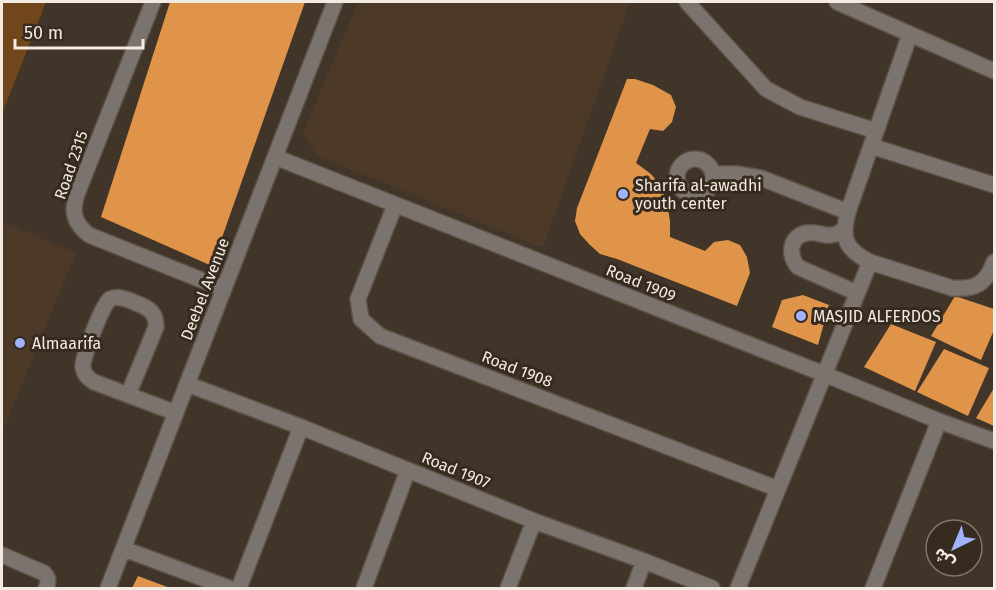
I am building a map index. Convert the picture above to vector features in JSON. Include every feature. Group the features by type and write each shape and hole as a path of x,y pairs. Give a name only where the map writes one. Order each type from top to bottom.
{"street":[{"name":"Road 2315","path":"153,2 77,194 74,203 76,221 89,235 224,289"},
{"name":"Deebel Avenue","path":"108,588 334,2"},
{"path":"687,2 766,89 800,107 876,131"},
{"path":"837,2 994,70"},
{"path":"910,34 848,212 843,230 849,247 858,256 870,262 965,290 985,280 994,262"},
{"path":"871,146 994,185"},
{"name":"Road 1909","path":"275,157 824,374 939,422 994,441"},
{"path":"713,174 737,174 761,178 848,212"},
{"name":"Road 1908","path":"395,205 358,299 361,319 380,336 778,489"},
{"path":"843,230 833,236 807,233 800,236 791,247 791,254 798,267 857,293"},
{"path":"738,588 870,262"},
{"path":"128,395 156,327 156,320 150,309 121,297 110,299 103,307 83,360 83,371 90,380 128,395 176,413"},
{"name":"Road 1907","path":"187,384 301,427 534,521 712,588"},
{"path":"873,588 939,422"},
{"path":"239,588 301,427"},
{"path":"364,588 408,470"},
{"path":"508,588 534,521"},
{"path":"124,549 229,588"},
{"path":"2,555 44,573 48,581 46,588"},
{"path":"634,588 644,561"}],"shaded area":[{"path":"2,2 46,2 2,114"},
{"path":"358,2 630,2 543,248 317,156 303,133"},
{"name":"Almaarifa","path":"2,221 76,253 2,433"}],"building":[{"path":"170,2 305,2 212,266 101,217"},
{"name":"Sharifa al-awadhi youth center","path":"627,79 653,85 671,95 676,107 672,122 663,131 650,129 636,163 651,174 660,185 667,202 670,237 705,251 714,242 728,240 740,245 747,257 750,273 737,306 600,254 580,234 575,221 577,208"},
{"name":"MASJID ALFERDOS","path":"803,295 829,305 818,345 772,327 782,300"},
{"path":"955,296 994,309 994,330 981,360 931,336"},
{"path":"891,324 936,342 915,391 864,367"},
{"path":"944,349 989,368 968,416 917,392"},
{"path":"994,388 994,426 976,418"},
{"path":"138,576 170,588 132,588"}],"place":[{"name":"Sharifa al-awadhi youth center","path":"623,194"},
{"name":"MASJID ALFERDOS","path":"801,316"},
{"name":"Almaarifa","path":"20,343"}]}
